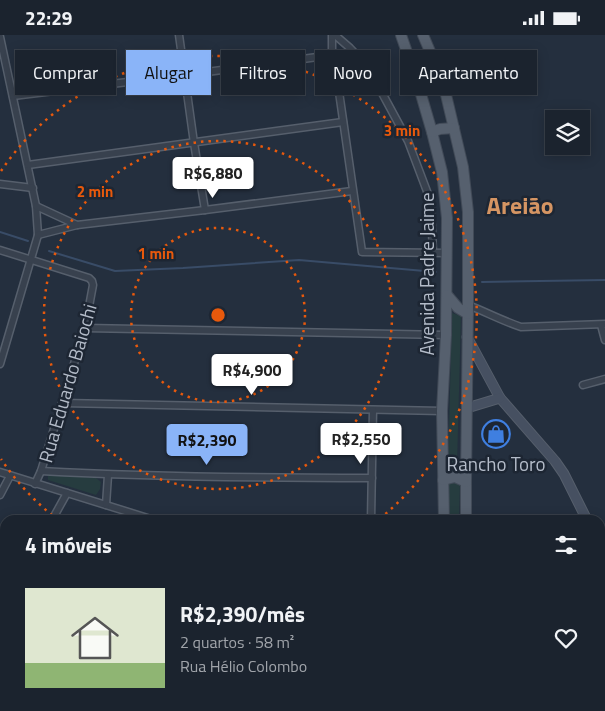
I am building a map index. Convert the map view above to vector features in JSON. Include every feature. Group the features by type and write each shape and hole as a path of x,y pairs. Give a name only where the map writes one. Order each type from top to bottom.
{"main road":[{"name":"Avenida Padre Jaime","path":"400,35 418,84 432,132 442,172 448,219 446,335 442,411 444,515"},
{"name":"Avenida Padre Jaime","path":"422,35 443,82 463,167 468,212 466,515"},
{"path":"432,132 445,128 454,128"},
{"path":"446,295 454,305 468,309"},
{"path":"443,480 455,477 466,482"}],"street":[{"path":"179,35 181,50"},
{"path":"332,50 334,35"},
{"path":"334,35 352,50"},
{"path":"0,37 33,188 38,235 0,364"},
{"path":"211,71 315,57"},
{"path":"13,97 126,83"},
{"path":"188,95 205,210"},
{"path":"339,95 362,252 447,253"},
{"path":"383,95 408,141 428,194 431,209 433,253"},
{"path":"28,165 343,122"},
{"path":"0,184 33,188"},
{"path":"38,235 77,225 352,191"},
{"path":"36,206 77,225"},
{"path":"0,250 32,259"},
{"name":"Rua Eduardo Baiochi","path":"32,259 89,278 94,288 85,328 63,403 36,484"},
{"path":"468,309 484,311 521,327 603,325 605,340"},
{"path":"85,328 446,335"},
{"path":"467,337 500,397 555,461 564,474 584,515"},
{"path":"583,385 605,379"},
{"path":"467,408 500,397"},
{"path":"63,403 442,411"},
{"path":"372,515 373,410"},
{"path":"41,471 108,475 372,478"},
{"path":"0,472 138,515"},
{"path":"0,495 10,475"},
{"path":"106,505 108,475"},
{"path":"55,515 67,493"}],"green space":[{"path":"452,313 461,316 457,466 448,467"},
{"path":"48,474 96,478 101,482 100,489 96,495 48,480"},
{"path":"446,482 460,482 459,515 448,515"}],"waterway":[{"path":"0,232 28,241"},
{"path":"49,251 115,271 299,260 436,272"},
{"path":"482,282 605,280"}],"place":[{"name":"Rancho Toro","path":"496,434"}],"district":[{"name":"Areião","path":"520,205"}]}
